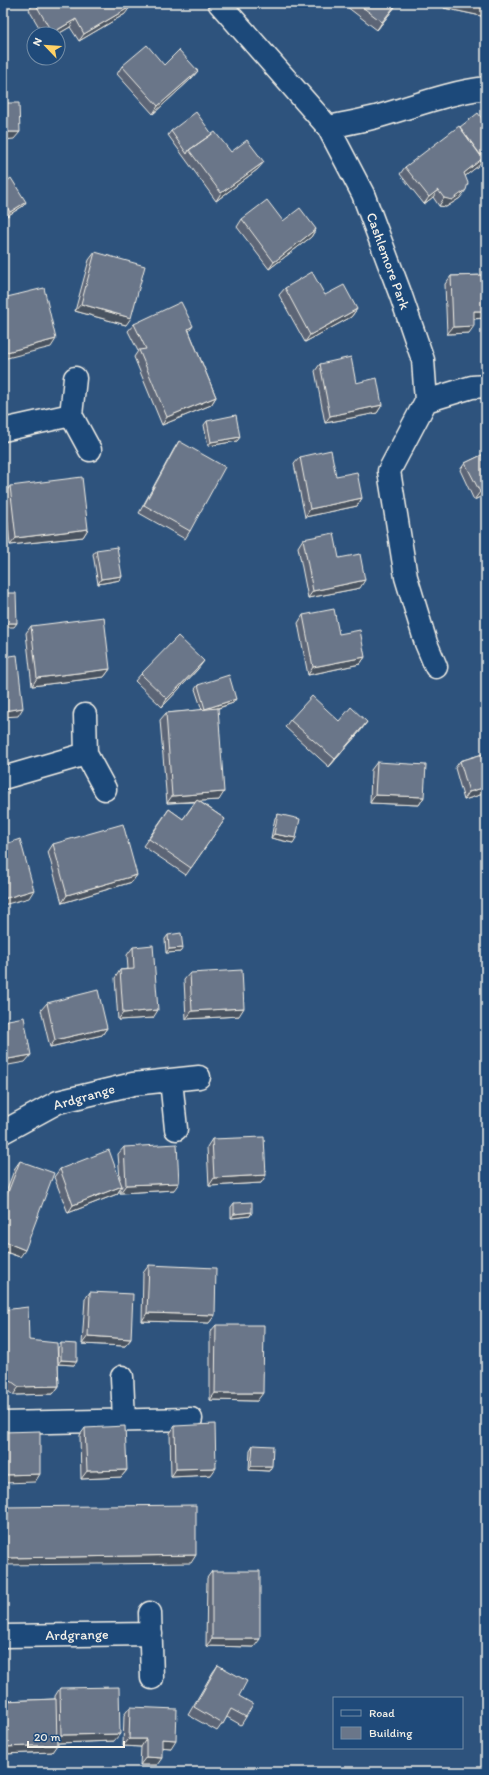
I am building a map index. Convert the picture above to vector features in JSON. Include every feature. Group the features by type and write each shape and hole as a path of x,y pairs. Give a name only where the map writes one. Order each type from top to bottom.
{"street":[{"name":"Cashlemore Park","path":"219,3 328,128 363,194 423,360 426,401"},
{"path":"328,128 377,116 412,104 462,91 486,88"},
{"path":"75,378 71,415 90,450"},
{"path":"436,667 426,643 406,577 389,471 426,401 472,387 486,386"},
{"path":"3,430 71,415"},
{"path":"85,715 86,754 105,789"},
{"path":"3,778 86,754"},
{"name":"Ardgrange","path":"3,1132 58,1102 133,1084 199,1077"},
{"path":"171,1080 176,1129"},
{"path":"122,1377 124,1420"},
{"path":"3,1423 191,1419"},
{"name":"Ardgrange","path":"3,1636 151,1624 152,1678"}],"building":[{"path":"35,3 128,3 130,7 84,34 76,19 64,26 48,26"},
{"path":"357,3 397,3 382,22"},
{"path":"462,3 486,3 486,8"},
{"path":"147,45 164,65 179,50 198,71 158,106 122,66"},
{"path":"3,103 19,103 20,132 3,132"},
{"path":"196,112 212,134 189,150 187,154 171,131"},
{"path":"478,113 486,124 486,151 480,155 460,127"},
{"path":"459,126 483,158 464,173 468,183 466,190 452,200 444,198 438,190 429,197 405,167"},
{"path":"215,132 231,152 247,140 264,162 221,193 189,150"},
{"path":"11,178 26,202 10,212 3,201 3,184"},
{"path":"267,200 283,221 300,208 316,229 274,262 242,219"},
{"path":"95,252 145,266 131,318 81,304"},
{"path":"312,272 325,295 344,285 357,309 310,335 285,288"},
{"path":"486,275 486,311 474,311 474,326 453,327 451,276"},
{"path":"44,288 56,339 3,353 3,298"},
{"path":"181,302 193,326 188,329 216,397 167,417 139,350 146,349 134,324"},
{"path":"351,357 356,383 377,378 382,405 330,416 320,364"},
{"path":"236,415 240,437 211,442 207,421"},
{"path":"179,441 225,467 190,531 144,505"},
{"path":"331,450 336,476 357,472 362,498 310,509 300,457"},
{"path":"486,453 486,489 480,492 465,463"},
{"path":"82,477 88,529 16,538 10,486"},
{"path":"334,533 339,558 360,554 365,580 313,591 303,539"},
{"path":"117,547 122,576 101,579 96,550"},
{"path":"3,593 16,593 17,623 3,623"},
{"path":"334,609 339,634 360,630 365,657 313,667 303,615"},
{"path":"104,617 110,669 37,678 31,626"},
{"path":"178,636 204,661 167,699 141,674"},
{"path":"17,655 23,708 3,711 3,657"},
{"path":"229,675 236,699 205,709 198,685"},
{"path":"312,696 339,721 351,707 367,722 335,759 290,720"},
{"path":"218,708 224,792 172,796 166,713"},
{"path":"486,753 486,787 469,792 460,761"},
{"path":"377,762 426,765 424,797 375,795"},
{"path":"197,800 225,819 191,868 149,839 169,809 183,819"},
{"path":"278,814 300,819 296,838 274,834"},
{"path":"123,824 137,875 67,895 53,844"},
{"path":"20,839 34,890 3,899 3,845"},
{"path":"181,933 183,948 169,949 168,935"},
{"path":"153,945 158,1010 123,1013 120,970 134,969 133,947"},
{"path":"242,970 244,1008 192,1011 190,973"},
{"path":"98,990 107,1028 55,1040 47,1003"},
{"path":"24,1017 31,1055 3,1060 3,1021"},
{"path":"264,1137 266,1175 214,1178 212,1139"},
{"path":"177,1144 179,1183 126,1185 124,1147"},
{"path":"109,1150 122,1186 73,1205 60,1169"},
{"path":"20,1161 54,1173 25,1250 3,1241 3,1205"},
{"path":"252,1202 252,1212 234,1214 234,1203"},
{"path":"149,1265 216,1268 215,1315 147,1313"},
{"path":"90,1292 133,1294 131,1339 88,1336"},
{"path":"28,1307 29,1340 57,1343 59,1386 19,1387 3,1375 3,1310"},
{"path":"216,1325 264,1325 263,1393 215,1393"},
{"path":"61,1343 77,1344 77,1361 61,1360"},
{"path":"215,1424 216,1468 176,1469 175,1426"},
{"path":"125,1426 127,1470 87,1471 85,1428"},
{"path":"40,1431 40,1474 3,1475 3,1432"},
{"path":"253,1445 273,1446 272,1466 251,1466"},
{"path":"196,1505 196,1555 3,1558 3,1507"},
{"path":"212,1571 260,1571 260,1639 212,1639"},
{"path":"218,1665 247,1681 239,1696 253,1704 246,1717 231,1709 223,1724 194,1707"},
{"path":"119,1687 120,1734 61,1735 60,1688"},
{"path":"56,1699 57,1745 3,1747 3,1701"},
{"path":"130,1707 177,1709 176,1740 162,1739 162,1758 146,1757 146,1739 129,1739"}]}
